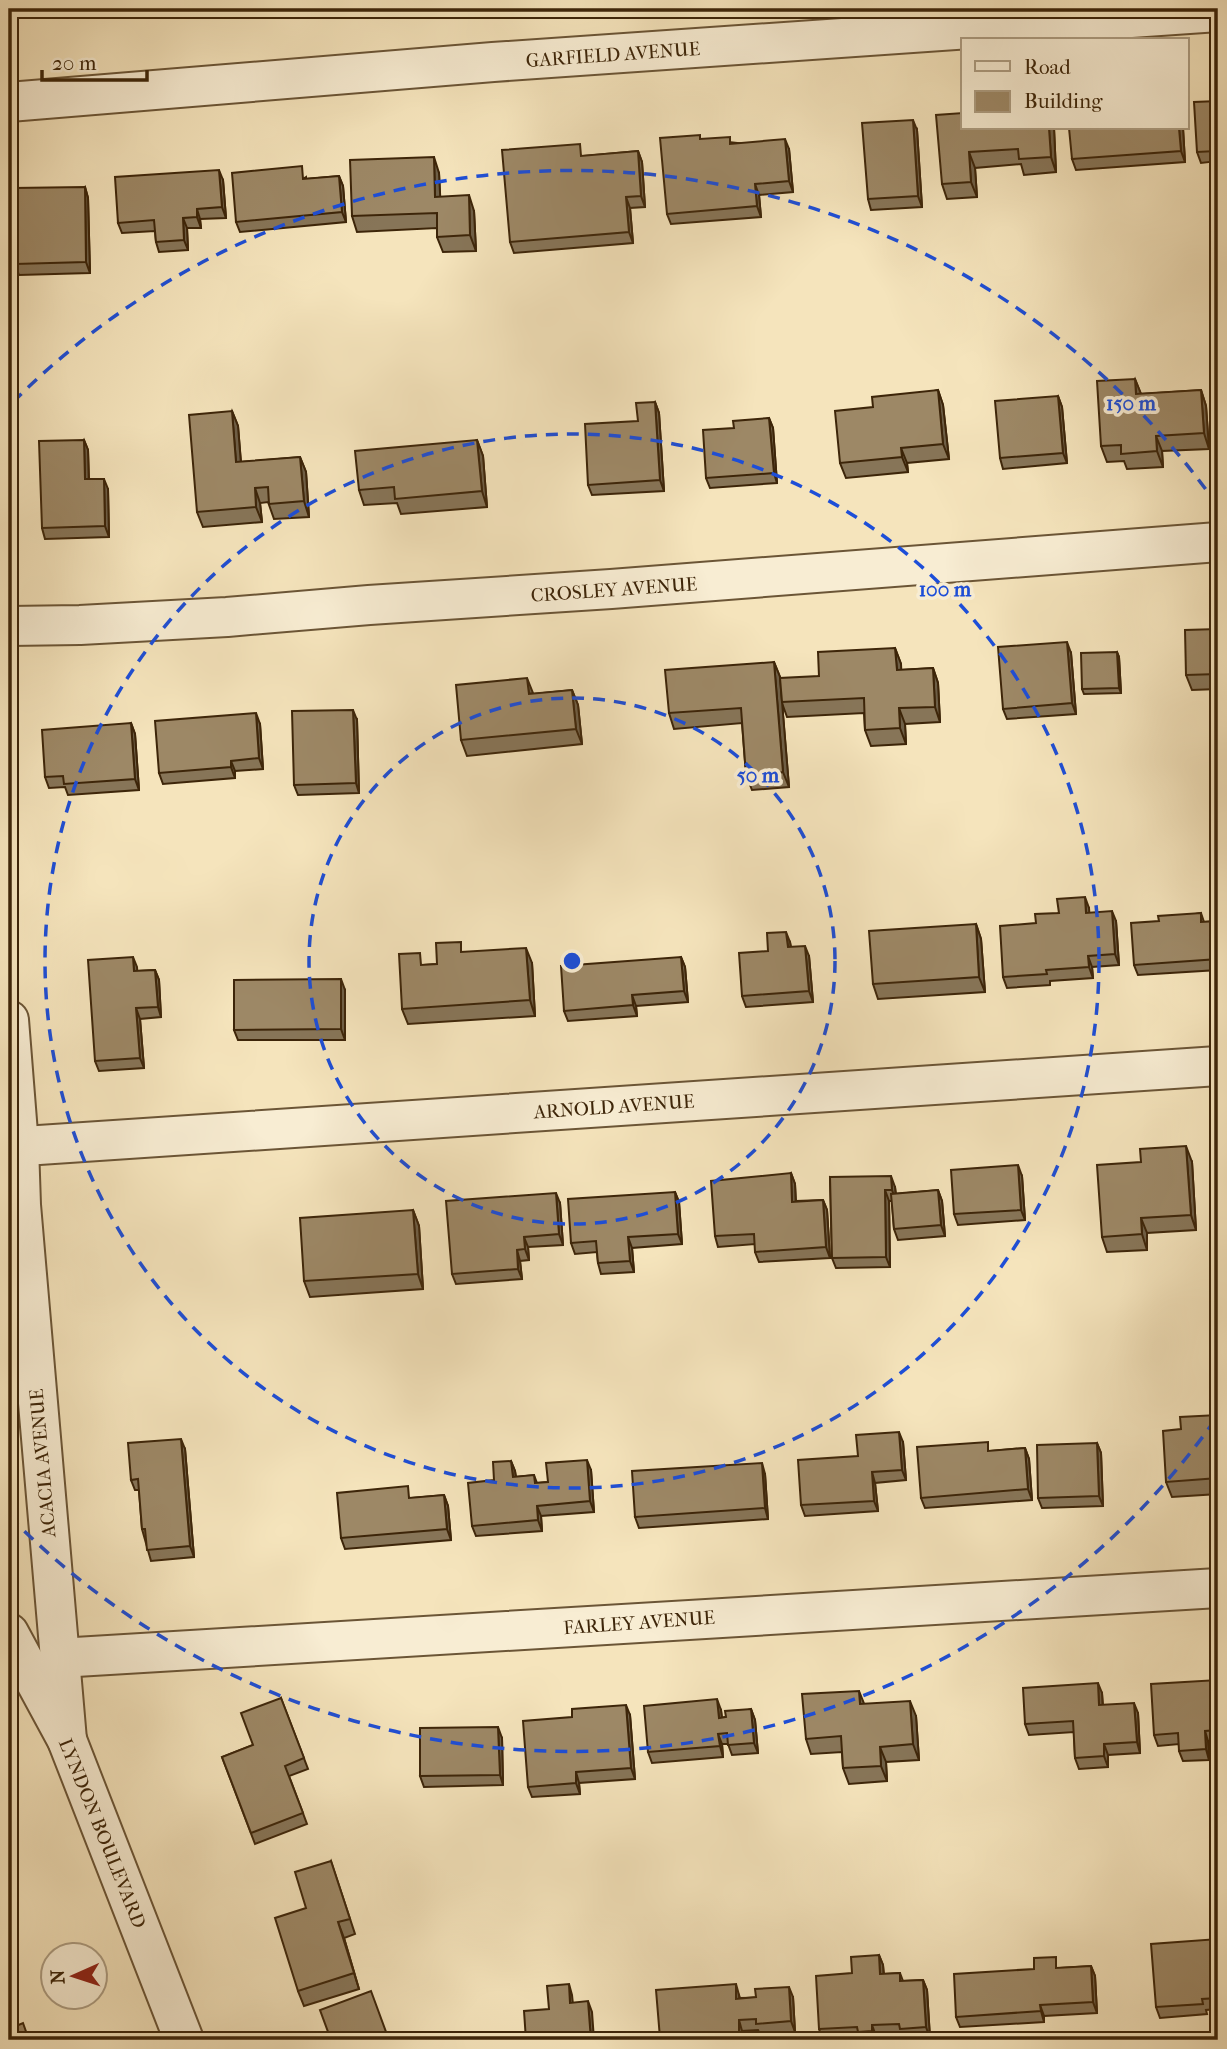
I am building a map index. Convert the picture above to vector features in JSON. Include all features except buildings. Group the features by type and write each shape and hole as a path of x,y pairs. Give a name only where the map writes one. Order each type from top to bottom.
{"street":[{"name":"GARFIELD AVENUE","path":"9,102 507,61 1218,12"},
{"name":"CROSLEY AVENUE","path":"9,626 227,617 1218,542"},
{"name":"ACACIA AVENUE","path":"9,1020 14,1147 67,1740"},
{"name":"ARNOLD AVENUE","path":"14,1147 1218,1066"},
{"name":"FARLEY AVENUE","path":"59,1658 1218,1588"},
{"name":"LYNDON BOULEVARD","path":"9,1633 67,1740 184,2040"}]}
